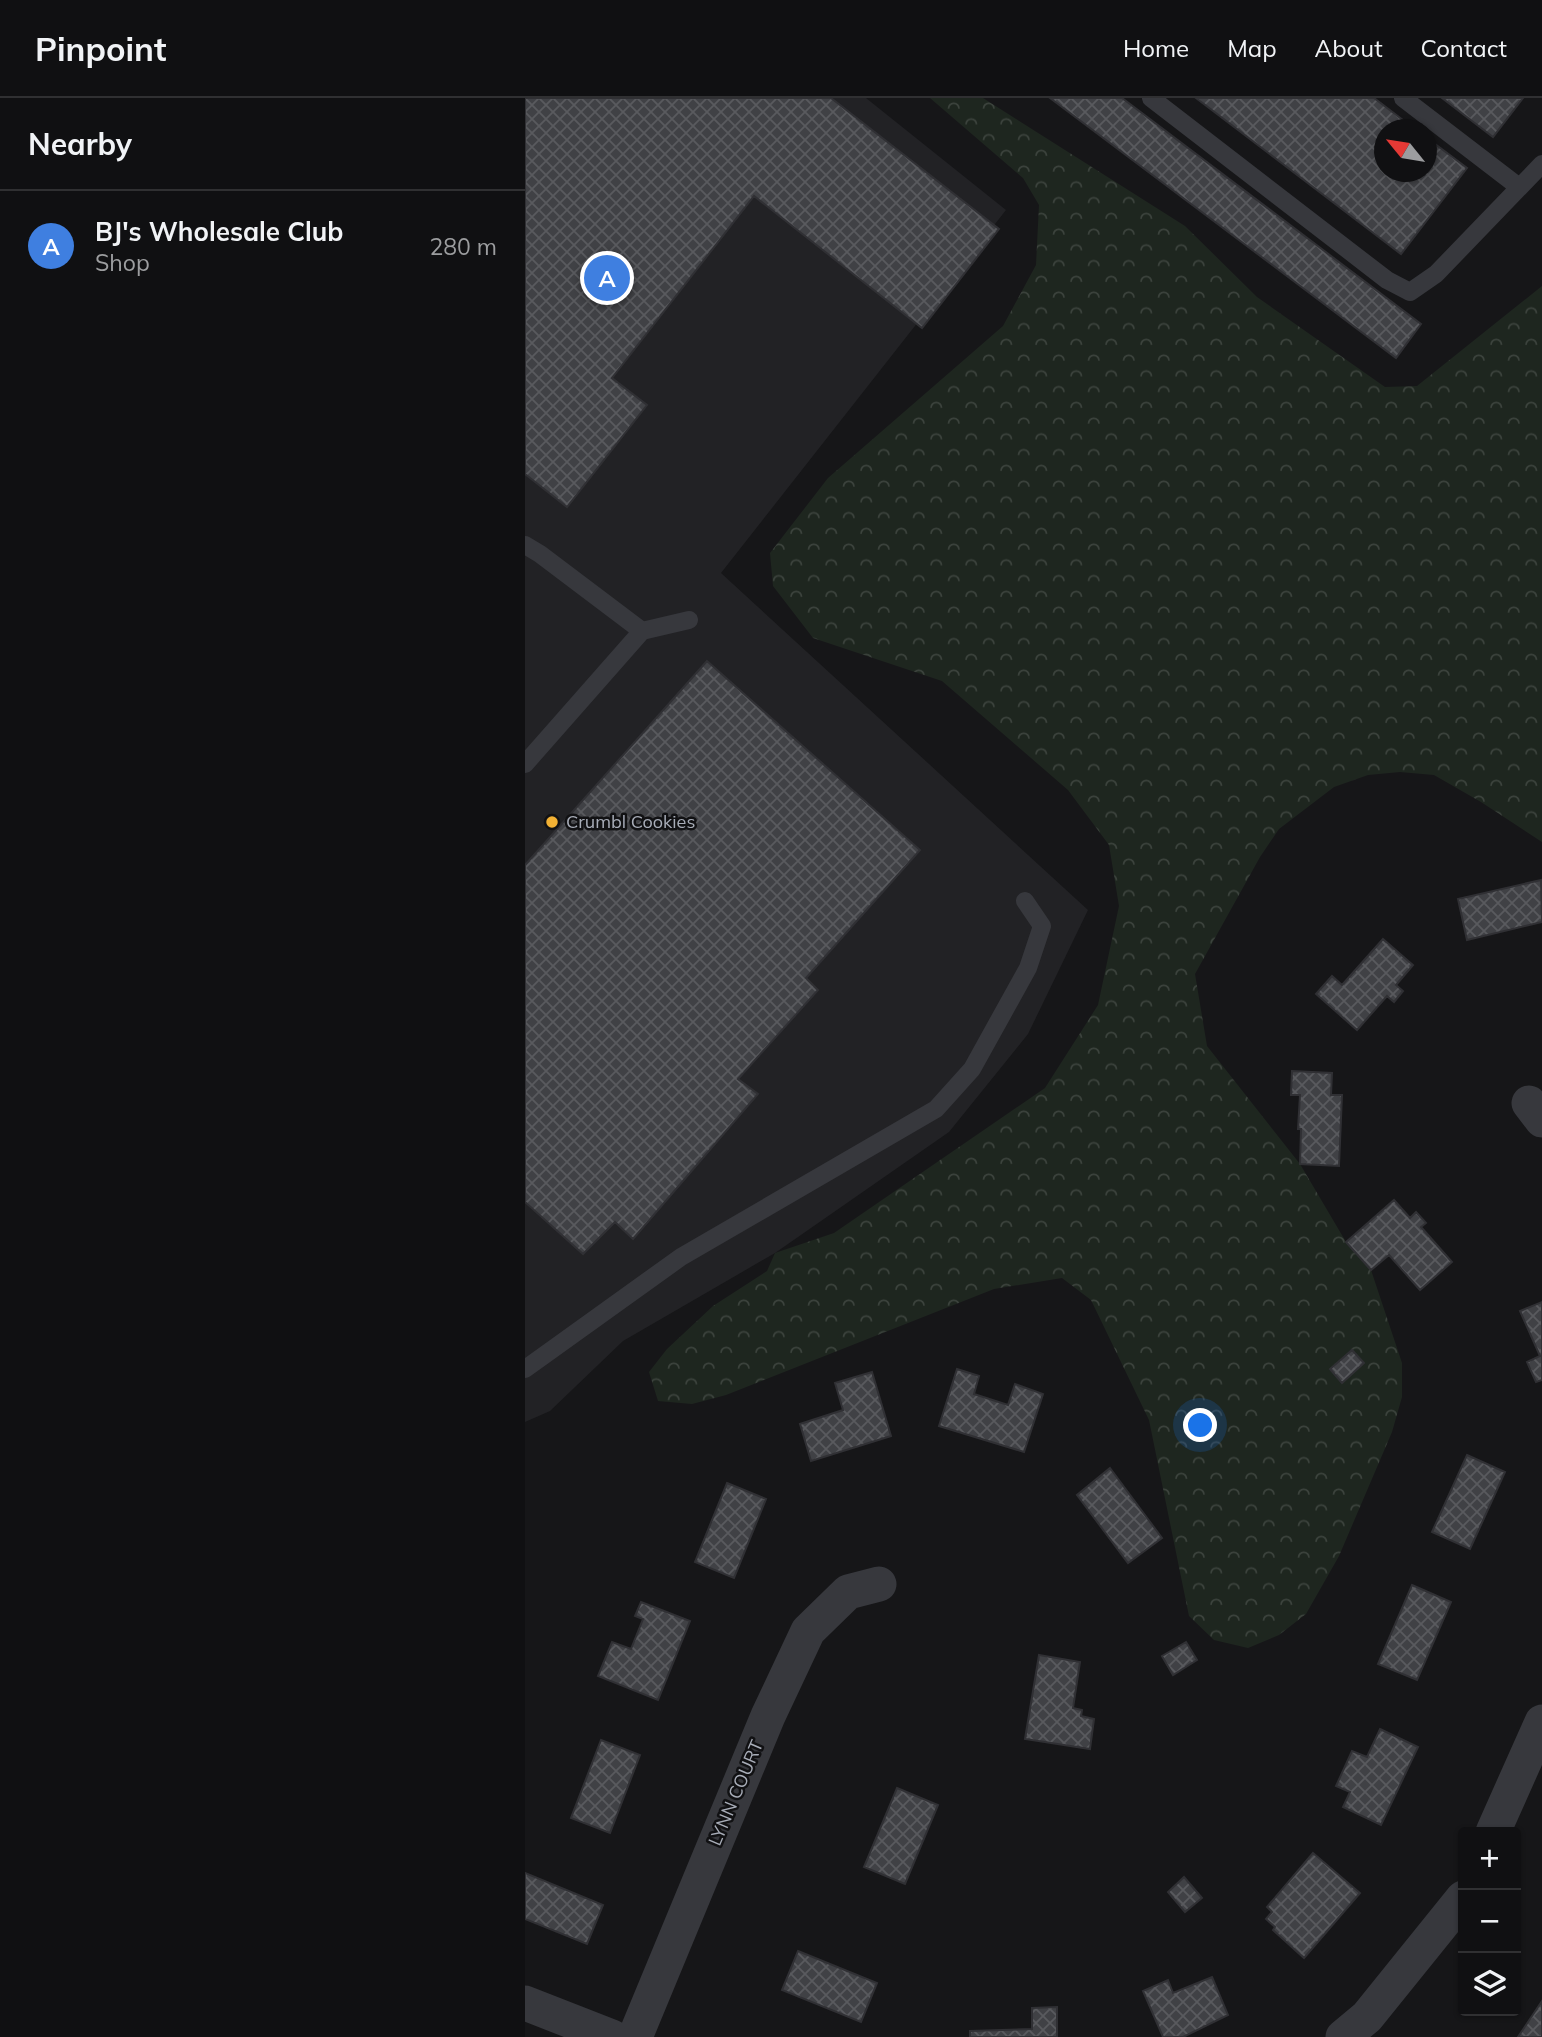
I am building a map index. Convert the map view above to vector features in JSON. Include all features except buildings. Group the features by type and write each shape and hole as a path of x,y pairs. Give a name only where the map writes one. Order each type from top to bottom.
{"street":[{"name":"LYNN COURT","path":"635,2037 768,1716 808,1631 848,1592 879,1584"},
{"path":"1495,1827 1542,1722"},
{"path":"1343,2037 1367,2017 1458,1904"},
{"path":"525,2003 612,2037"}],"lane":[{"path":"1151,98 1387,280 1410,292 1436,274 1542,164"},
{"path":"1403,98 1519,187"},
{"path":"525,545 541,554 642,631"},
{"path":"525,764 642,631 689,620"},
{"path":"525,1369 681,1257 936,1108 972,1069 1028,968 1042,926 1025,901"}],"shaded area":[{"path":"525,98 866,98 1006,210 721,573 1088,910 1028,1034 949,1132 775,1253 623,1341 550,1411 525,1422"}],"green space":[{"path":"930,98 983,98 1185,226 1257,297 1385,387 1417,386 1542,286 1542,842 1434,775 1400,772 1368,775 1334,787 1279,829 1260,857 1195,974 1207,1046 1300,1164 1346,1242 1371,1270 1402,1363 1402,1397 1392,1432 1339,1556 1306,1614 1279,1635 1248,1648 1214,1640 1189,1616 1149,1420 1091,1300 1062,1278 994,1289 726,1395 692,1404 658,1401 649,1372 667,1349 713,1306 767,1271 775,1253 834,1233 1045,1088 1098,1005 1119,906 1109,845 1068,790 942,681 813,638 773,586 770,553 828,478 1003,326 1036,265 1039,205 1023,178"}],"place":[{"name":"BJ's Wholesale Club","path":"607,278"},
{"name":"Crumbl Cookies","path":"552,822"}]}
